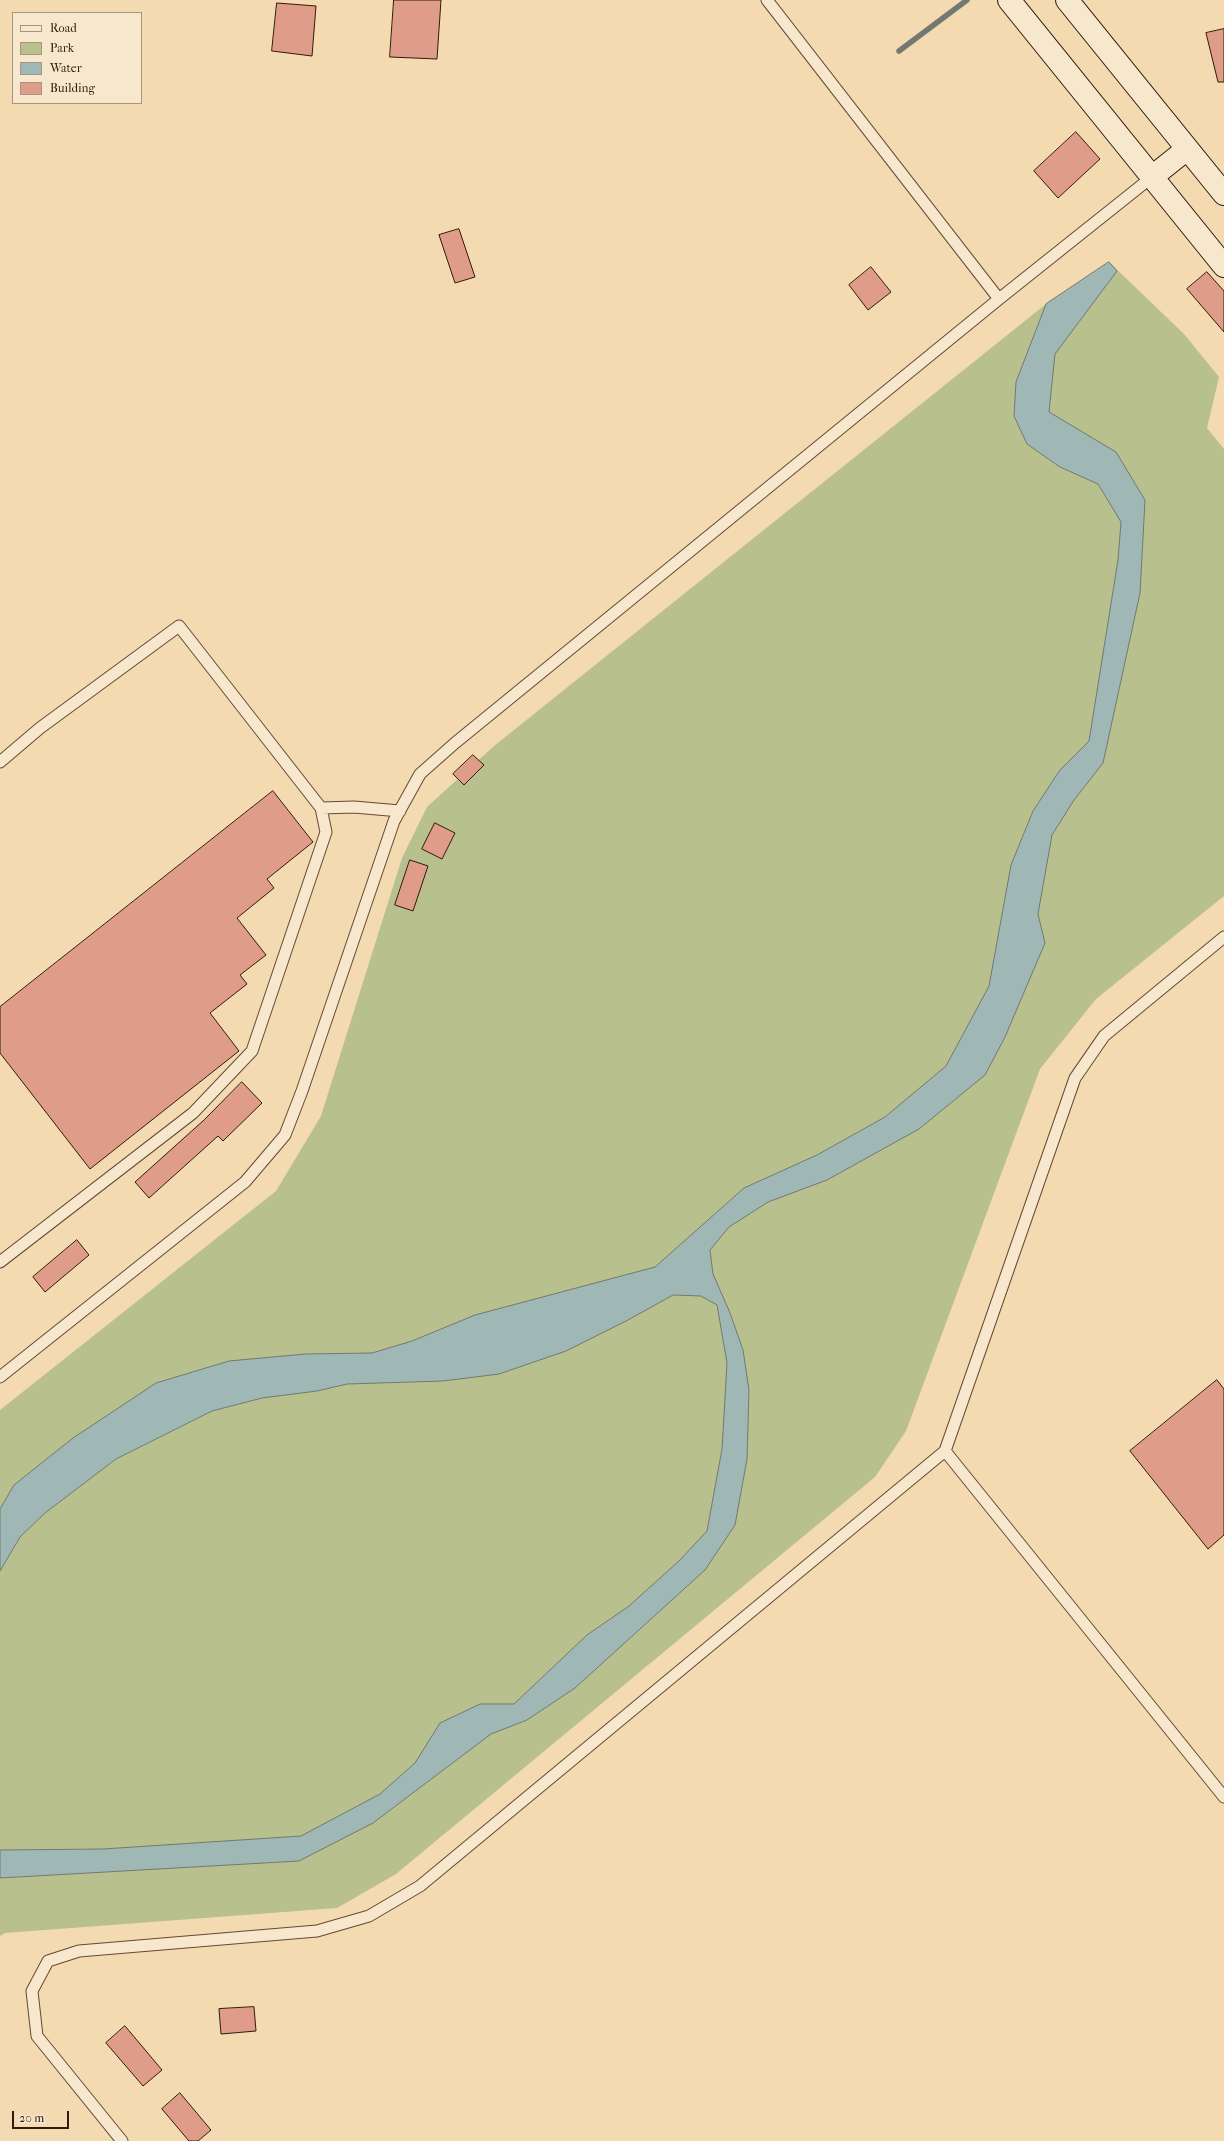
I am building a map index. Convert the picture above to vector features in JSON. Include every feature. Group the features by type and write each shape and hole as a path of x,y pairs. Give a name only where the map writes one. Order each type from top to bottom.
{"street":[{"path":"1009,0 1224,266"},
{"path":"1067,0 1224,194"},
{"path":"1152,178 1187,149"}],"lane":[{"path":"767,0 999,299"},
{"path":"0,1377 245,1182 285,1134 302,1091 394,821 420,774 455,743 999,299 1152,178"},
{"path":"0,762 40,728 179,626 321,808 326,832 252,1051 193,1113 0,1262"},
{"path":"321,808 354,807 400,811"},
{"path":"122,2141 37,2036 32,1991 48,1961 79,1951 317,1931 369,1916 420,1886 945,1451 1075,1078 1104,1036 1224,938"},
{"path":"945,1451 1224,1797"}],"green space":[{"path":"1109,262 1184,334 1219,377 1207,428 1224,449 1224,896 1096,999 1040,1069 906,1431 875,1477 396,1874 337,1908 5,1933 0,1936 0,1410 276,1191 321,1116 402,858 427,807 494,746 1046,304"}],"water":[{"path":"1109,262 1117,271 1055,354 1049,412 1116,452 1145,500 1140,593 1103,763 1074,800 1052,835 1038,914 1045,943 1005,1037 985,1075 919,1129 827,1180 768,1202 729,1227 710,1250 713,1274 730,1313 743,1350 749,1390 747,1459 735,1525 705,1570 575,1688 527,1720 491,1734 373,1823 299,1861 0,1878 0,1850 103,1849 301,1836 380,1794 415,1763 440,1723 480,1704 514,1704 587,1635 629,1606 680,1560 707,1531 722,1449 727,1363 717,1305 701,1296 673,1295 628,1320 566,1351 499,1374 443,1381 347,1384 317,1391 262,1398 212,1411 116,1459 45,1513 20,1537 0,1571 0,1509 14,1485 73,1438 156,1383 229,1361 305,1354 372,1353 412,1341 475,1315 655,1267 744,1188 817,1155 885,1117 946,1066 989,986 1011,865 1033,811 1060,770 1089,741 1118,560 1121,522 1098,484 1060,467 1027,444 1014,416 1016,382 1046,304"}],"building":[{"path":"394,0 441,0 437,59 390,57"},
{"path":"277,3 316,6 312,56 272,51"},
{"path":"1224,29 1224,82 1218,82 1206,33"},
{"path":"1076,132 1100,159 1058,198 1034,171"},
{"path":"459,229 475,277 455,283 439,235"},
{"path":"871,267 891,292 868,310 849,285"},
{"path":"1207,272 1224,291 1224,332 1187,289"},
{"path":"473,755 484,765 464,785 453,774"},
{"path":"273,791 313,842 267,879 274,888 237,918 266,955 240,975 247,984 210,1013 239,1051 90,1169 0,1053 0,1007"},
{"path":"435,823 455,833 442,859 422,849"},
{"path":"410,860 428,866 413,911 395,905"},
{"path":"242,1082 262,1103 223,1141 218,1136 149,1198 135,1182 204,1120"},
{"path":"77,1240 89,1255 45,1292 33,1277"},
{"path":"1217,1380 1224,1389 1224,1535 1208,1549 1130,1451"},
{"path":"254,2007 256,2031 221,2034 219,2009"},
{"path":"125,2026 162,2070 143,2086 106,2043"},
{"path":"180,2093 211,2130 198,2141 189,2141 162,2109"}],"waterway":[{"path":"899,51 967,0"}]}
